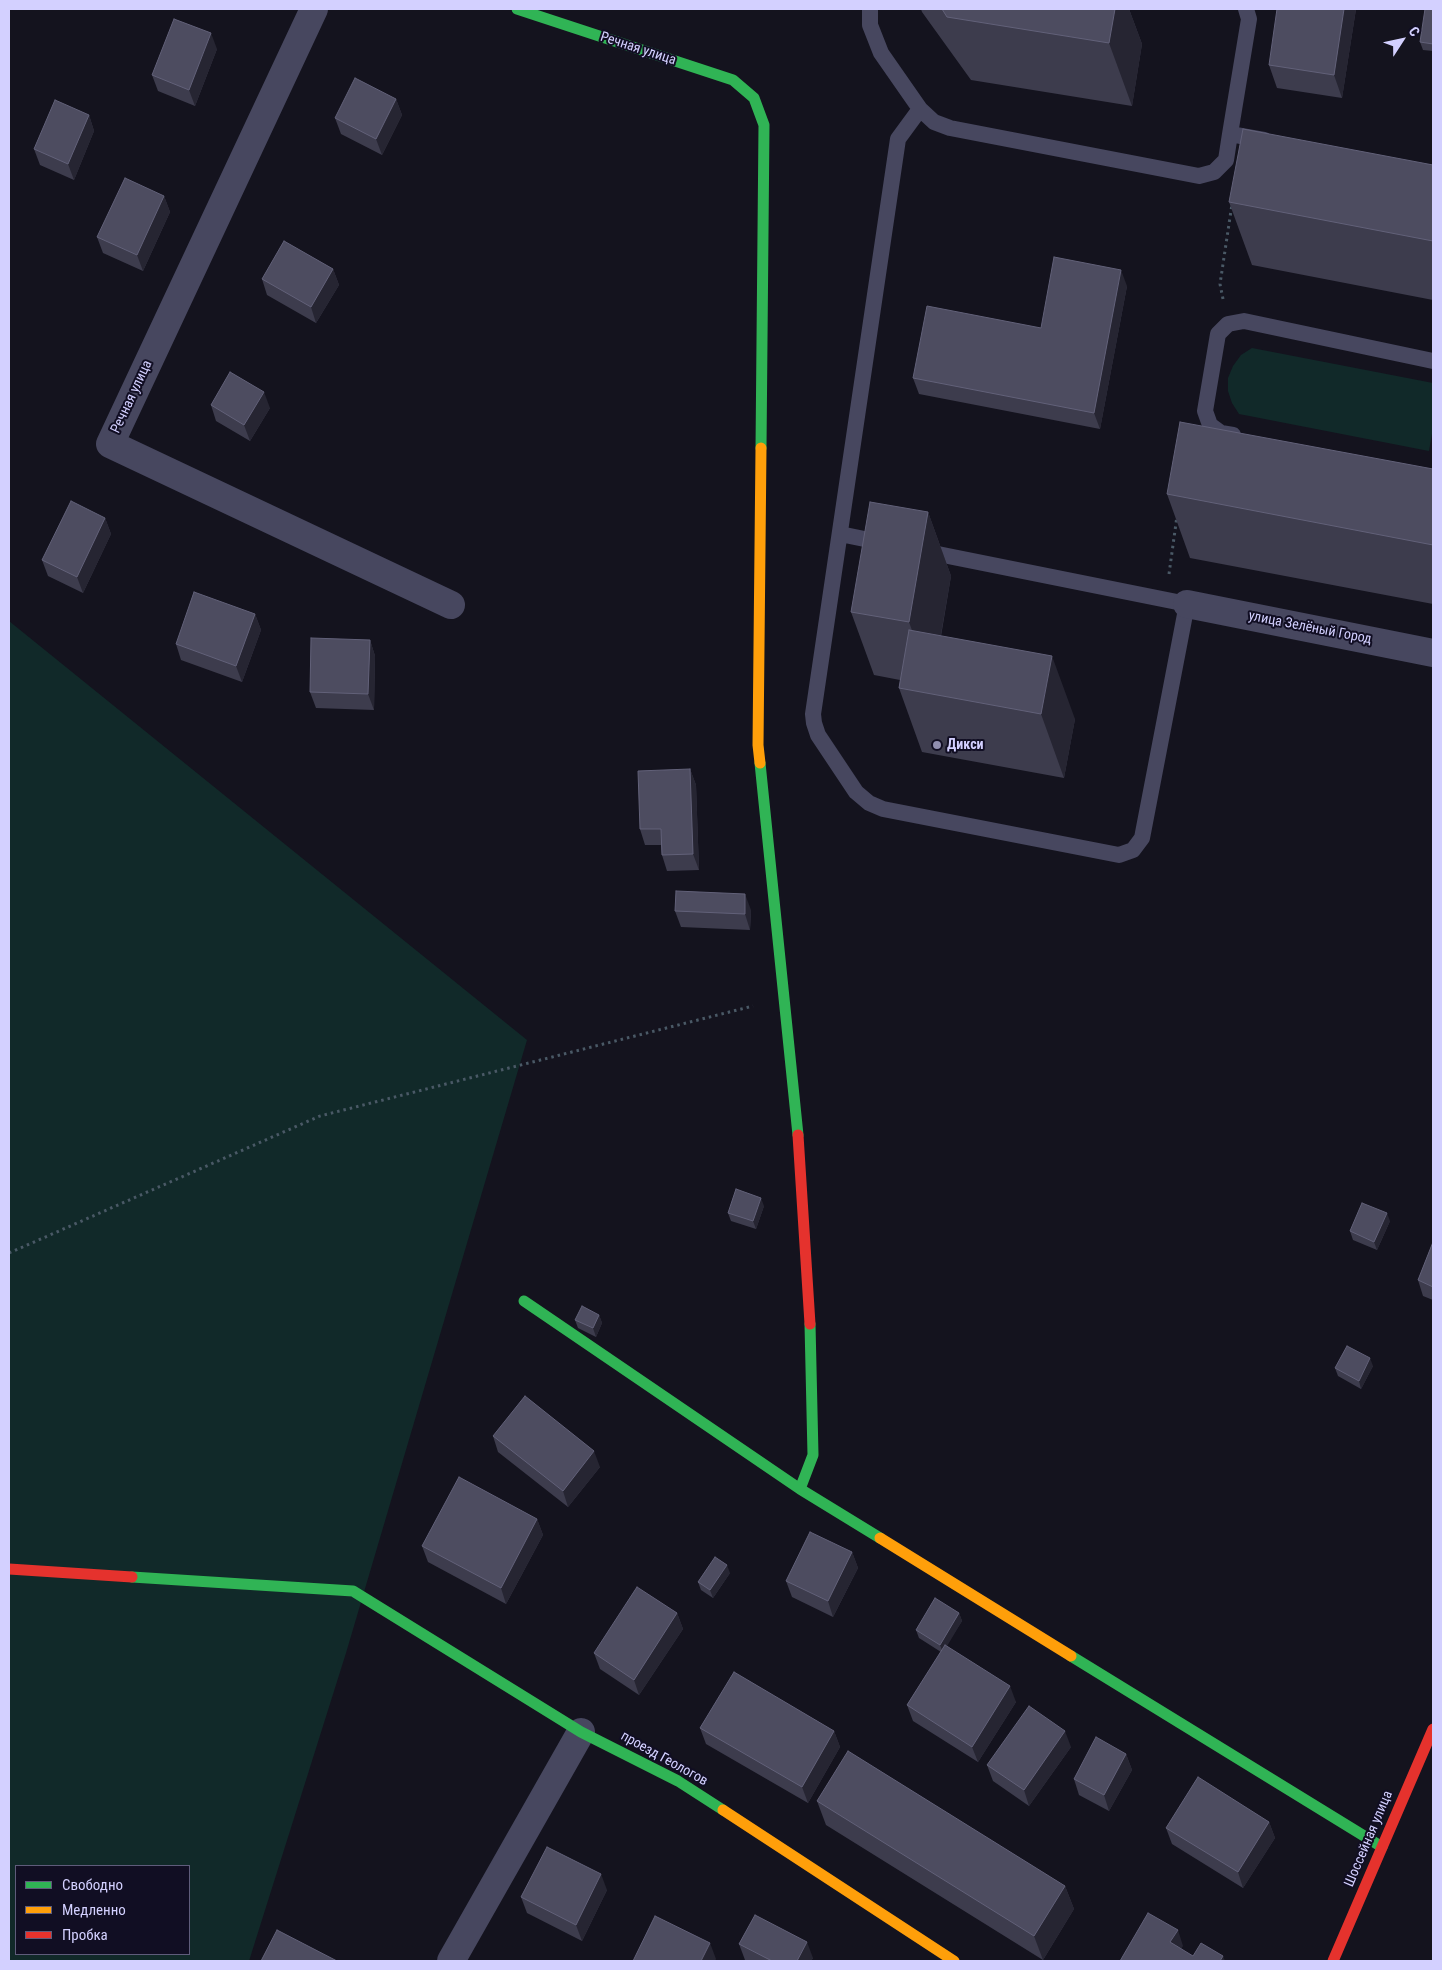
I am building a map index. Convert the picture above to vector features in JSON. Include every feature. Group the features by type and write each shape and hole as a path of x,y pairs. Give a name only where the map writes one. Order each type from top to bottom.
{"street":[{"name":"Речная улица","path":"314,9 110,444 451,605"},
{"name":"Речная улица","path":"517,9 733,80 754,98 764,125 758,745 783,999"},
{"name":"улица Зелёный Город","path":"1187,604 1433,653"},
{"path":"783,999 800,1159 812,1359 813,1455 800,1489"},
{"path":"524,1301 800,1489 1382,1847"},
{"name":"проезд Геологов","path":"9,1569 353,1592 581,1732 678,1781 954,1961"},
{"name":"Шоссейная улица","path":"1333,1961 1433,1729"},
{"path":"451,1961 581,1732"}],"lane":[{"path":"870,9 870,25 881,53 920,109 934,122 950,128 1199,176 1214,172 1226,160 1249,18 1246,9"},
{"path":"840,534 1187,604 1142,838 1133,850 1119,855 883,808 869,803 856,792 818,735 814,723 813,714 898,139 920,109"},
{"path":"1230,134 1279,143"},
{"path":"1250,439 1221,433 1210,425 1205,411 1218,334 1228,324 1244,321 1433,361"}],"path":[{"path":"1214,172 1233,198 1220,284 1228,324"},
{"path":"1178,508 1168,576 1187,604"},
{"path":"9,1253 320,1116 783,999"}],"green space":[{"path":"1252,348 1433,383 1433,428 1429,451 1239,414 1232,403 1228,391 1228,378 1233,366 1241,355"},
{"path":"9,621 527,1040 346,1653 249,1961 9,1961"}],"building":[{"path":"942,9 1115,9 1109,43 947,17"},
{"path":"1277,9 1344,9 1334,75 1269,65"},
{"path":"1425,9 1433,9 1433,44 1420,42"},
{"path":"174,19 211,33 189,90 152,75"},
{"path":"355,78 396,99 376,139 335,118"},
{"path":"55,100 89,115 68,164 34,149"},
{"path":"1243,129 1433,165 1433,241 1229,202"},
{"path":"125,178 164,196 137,255 97,237"},
{"path":"284,241 333,269 311,307 262,279"},
{"path":"1054,257 1121,270 1094,413 913,378 927,306 1041,328"},
{"path":"230,372 264,392 244,425 211,405"},
{"path":"1180,422 1433,469 1433,545 1167,494"},
{"path":"71,501 105,518 77,577 42,560"},
{"path":"870,502 928,512 909,622 851,612"},
{"path":"194,592 255,614 236,666 176,644"},
{"path":"909,630 1052,656 1041,714 899,688"},
{"path":"311,638 370,640 368,694 310,692"},
{"path":"690,769 693,854 662,855 661,829 640,829 638,771"},
{"path":"676,891 745,894 745,914 675,911"},
{"path":"736,1189 761,1198 753,1221 728,1213"},
{"path":"1362,1203 1387,1213 1374,1242 1350,1231"},
{"path":"1433,1242 1433,1287 1418,1280"},
{"path":"582,1306 599,1315 593,1328 575,1320"},
{"path":"1347,1346 1370,1358 1359,1381 1335,1368"},
{"path":"525,1396 594,1451 563,1491 493,1436"},
{"path":"459,1477 537,1519 501,1588 422,1546"},
{"path":"810,1532 852,1552 828,1601 786,1581"},
{"path":"715,1557 727,1565 710,1590 698,1582"},
{"path":"637,1587 677,1613 634,1680 594,1653"},
{"path":"935,1598 959,1613 940,1645 916,1630"},
{"path":"945,1645 1010,1686 972,1747 907,1705"},
{"path":"734,1672 834,1731 802,1787 700,1728"},
{"path":"1029,1706 1065,1731 1024,1790 987,1765"},
{"path":"1096,1737 1126,1754 1104,1795 1074,1779"},
{"path":"848,1751 1065,1886 1034,1936 817,1801"},
{"path":"1198,1777 1269,1822 1238,1872 1166,1828"},
{"path":"547,1847 601,1874 576,1925 521,1897"},
{"path":"1148,1913 1178,1930 1170,1942 1193,1956 1201,1943 1223,1956 1220,1961 1120,1961"},
{"path":"755,1915 807,1942 797,1961 772,1961 739,1944"},
{"path":"655,1916 710,1943 701,1961 633,1961"},
{"path":"277,1930 337,1961 261,1961"}],"traffic: fast":[{"path":"517,9 733,80 754,98 764,125 761,448"},
{"path":"760,763 798,1135"},
{"path":"524,1301 800,1489 880,1538"},
{"path":"800,1489 813,1455 810,1324"},
{"path":"132,1577 353,1591 581,1732 678,1781 723,1810"},
{"path":"1071,1656 1382,1847"}],"traffic: slow":[{"path":"760,763 758,745 761,448"},
{"path":"880,1538 1071,1656"},
{"path":"723,1810 954,1961"}],"traffic: jam":[{"path":"798,1135 810,1324"},
{"path":"9,1569 132,1577"},
{"path":"1333,1961 1433,1729"}],"place":[{"name":"Дикси","path":"937,745"}]}
